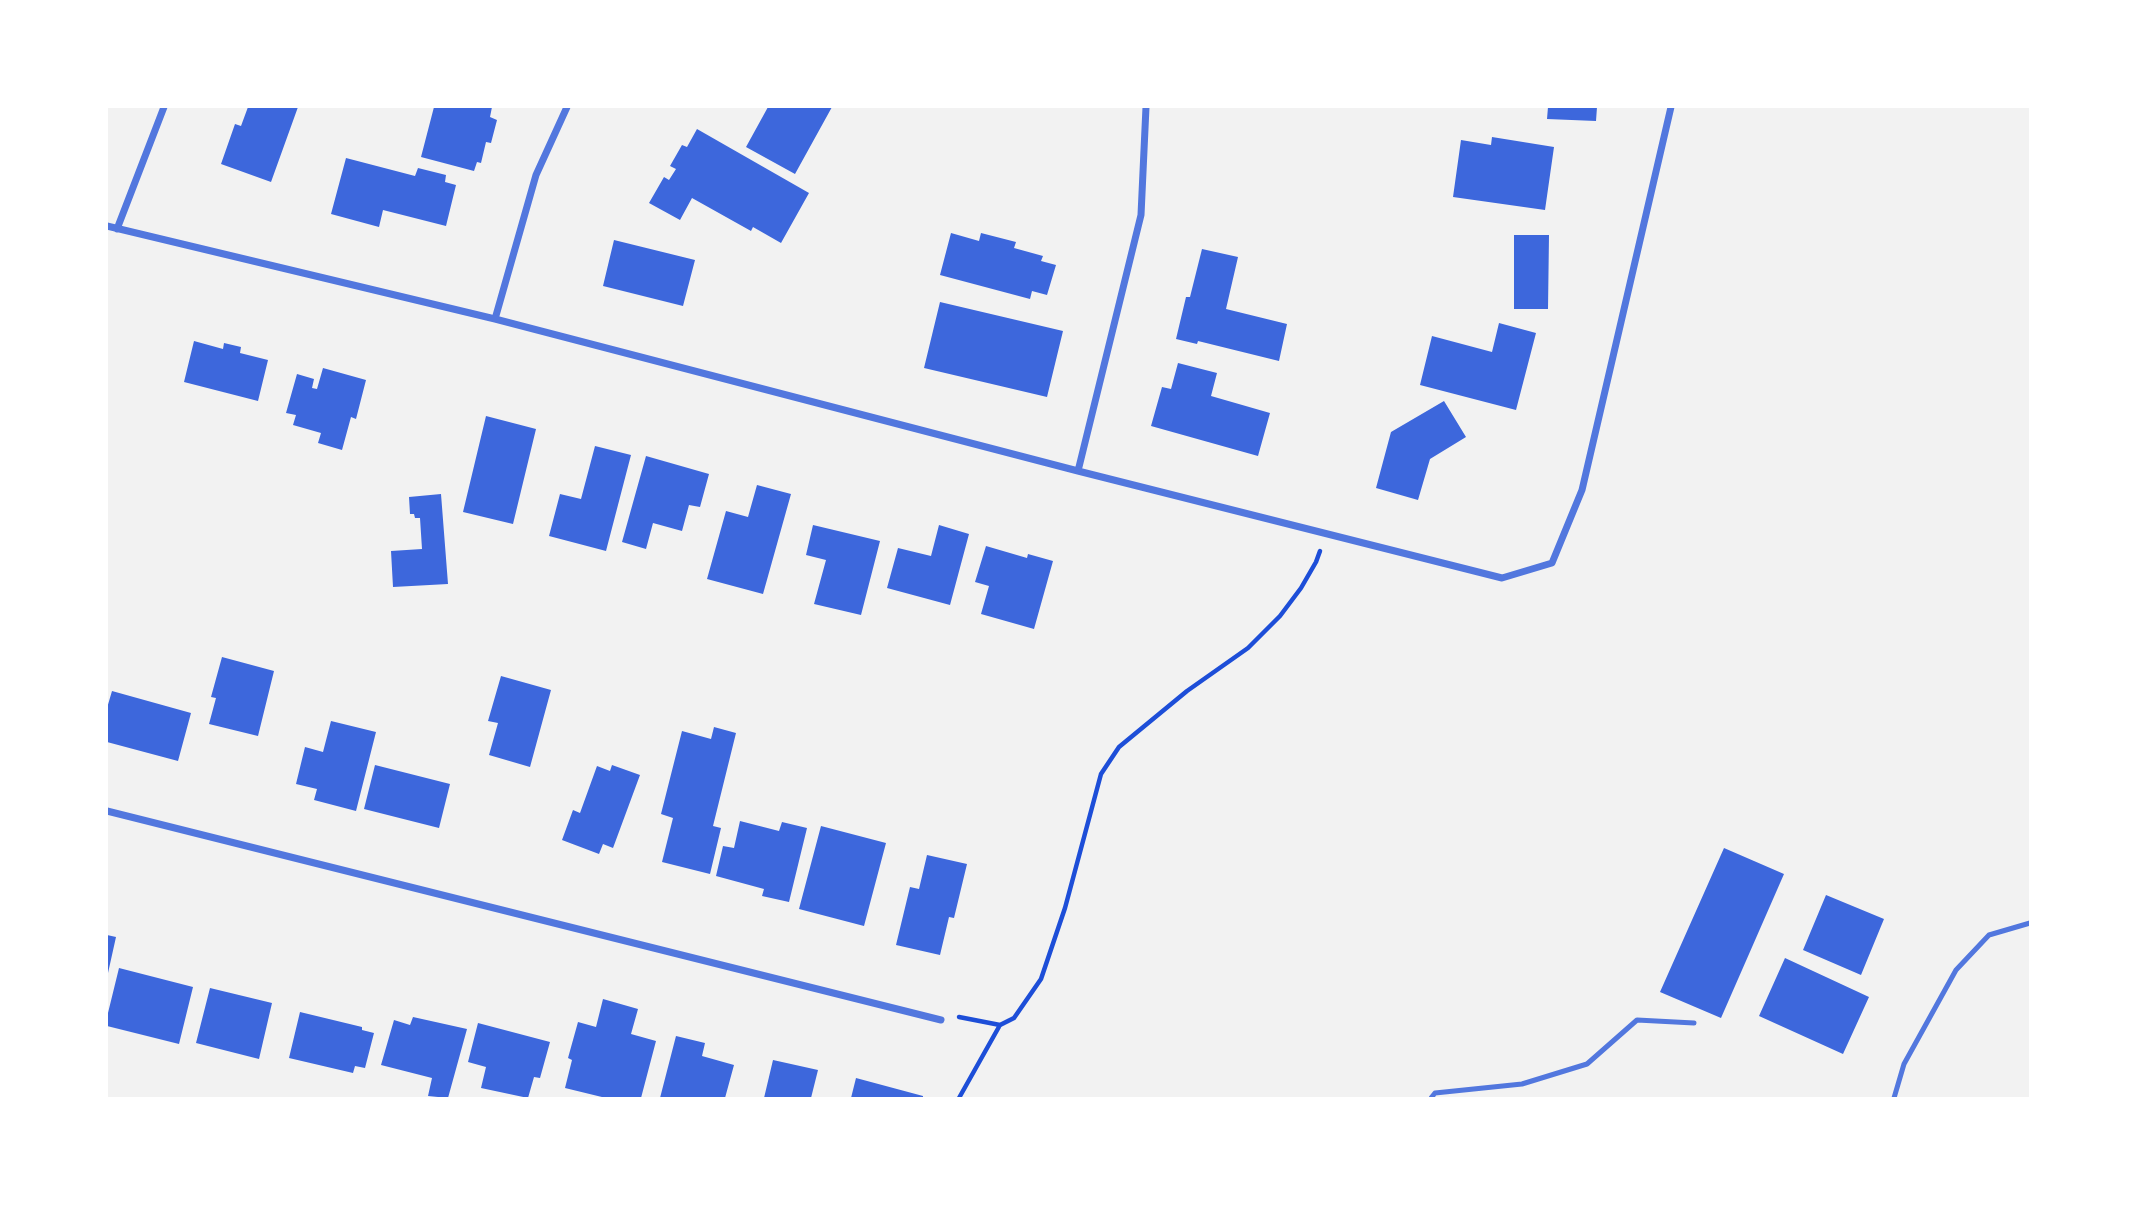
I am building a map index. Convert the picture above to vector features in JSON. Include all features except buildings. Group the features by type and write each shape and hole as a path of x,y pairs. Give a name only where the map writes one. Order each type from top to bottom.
{"street":[{"path":"117,229 164,107"},
{"path":"495,319 536,176 567,107"},
{"path":"1078,471 1141,215 1146,107"},
{"path":"107,226 495,319 1502,578 1552,563 1582,490 1671,107"},
{"path":"107,811 941,1020"}],"lane":[{"path":"1894,1098 1904,1064 1956,970 1989,935 2030,923"},
{"path":"1432,1098 1435,1093 1522,1084 1587,1064 1637,1020 1694,1023"}],"path":[{"path":"958,1098 1000,1026 1014,1018 1041,979 1065,908 1101,774 1119,747 1187,691 1248,648 1280,616 1316,562 1325,533"},
{"path":"941,1020 943,1014 1000,1026"}]}
